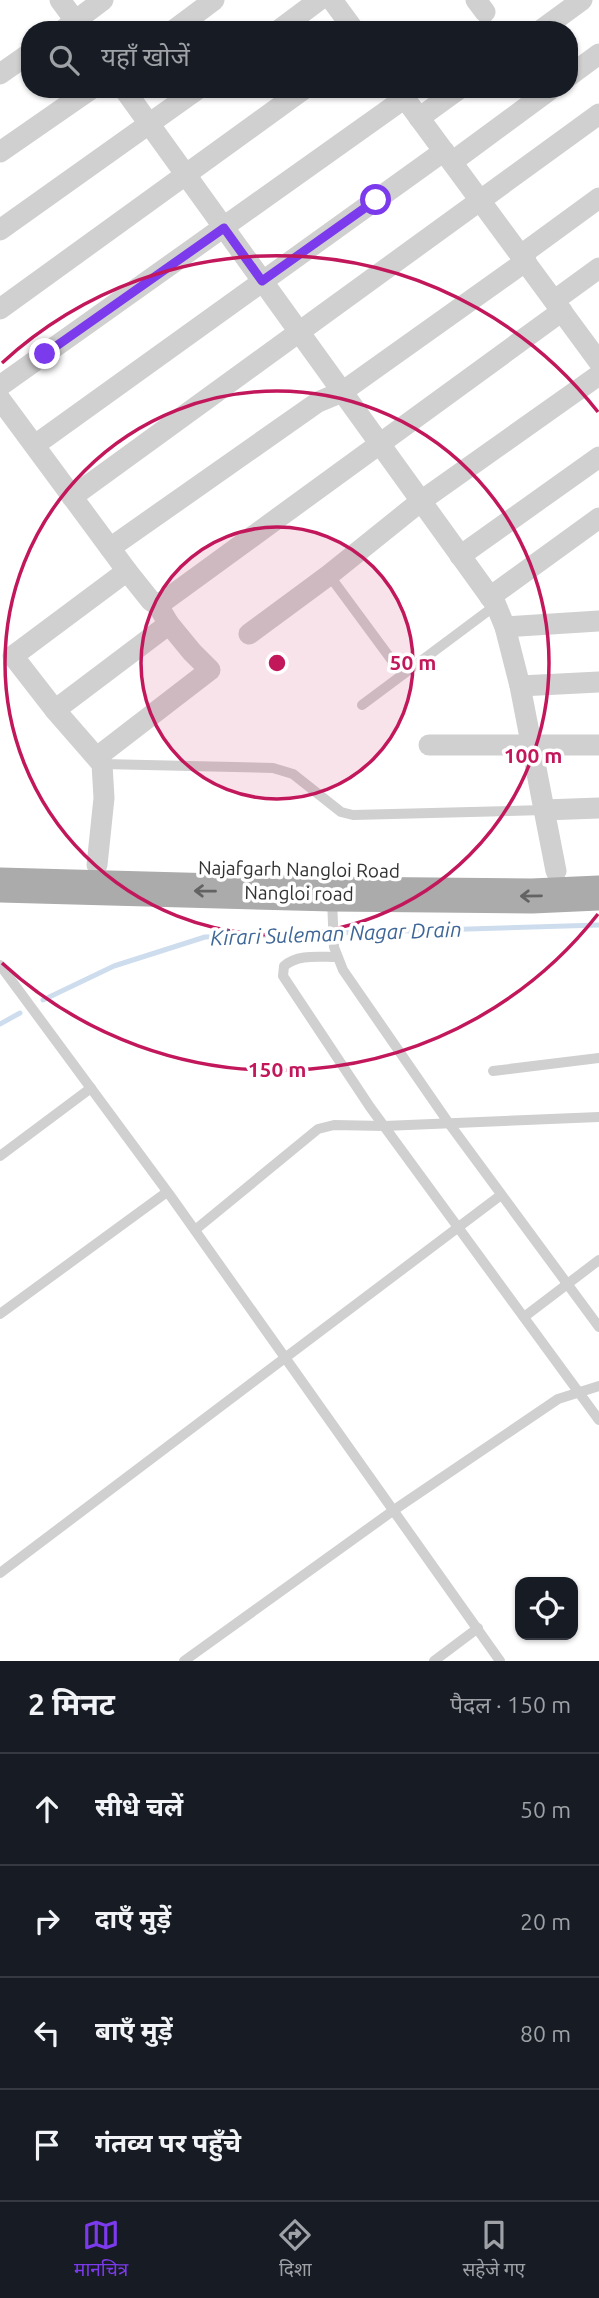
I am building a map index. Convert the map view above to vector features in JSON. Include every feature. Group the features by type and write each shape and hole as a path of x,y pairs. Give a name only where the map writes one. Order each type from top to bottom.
{"main road":[{"name":"Najafgarh Nangloi Road","path":"0,862 332,870 599,869"},
{"name":"Nangloi road","path":"0,885 332,906 599,893"}],"street":[{"path":"60,0 70,21"},
{"path":"80,21 103,0"},
{"path":"186,21 214,0"},
{"path":"291,21 319,0"},
{"path":"332,0 347,21"},
{"path":"553,21 582,0"},
{"path":"578,69 599,54"},
{"path":"0,74 21,59"},
{"path":"0,152 78,98"},
{"path":"130,98 493,601 505,627 520,686 556,871"},
{"path":"0,230 186,98"},
{"path":"0,309 292,98"},
{"path":"0,386 224,228 396,98"},
{"path":"404,98 597,355"},
{"path":"419,118 447,98"},
{"path":"34,445 262,281 537,98"},
{"path":"72,497 300,334 599,114"},
{"path":"110,548 318,402 342,392 599,198"},
{"path":"157,604 380,444 559,306 599,268"},
{"path":"249,635 421,501 599,375"},
{"path":"0,399 127,571 210,670 100,761"},
{"path":"460,556 599,457"},
{"path":"493,601 599,518"},
{"path":"97,864 104,798 100,761 10,659 127,571"},
{"path":"505,627 599,621"},
{"path":"55,710 169,624"},
{"path":"520,686 599,682"},
{"path":"429,745 599,745"},
{"path":"544,810 599,808"}],"lane":[{"path":"329,575 402,674"},
{"path":"362,705 493,601"},
{"path":"100,761 273,768 293,774 341,813 353,815 544,810"},
{"path":"332,906 335,952 343,970 448,1122 599,1327"},
{"path":"335,952 291,960 284,966 283,976 384,1126 599,1420"},
{"path":"0,965 195,1230 500,1661"},
{"path":"493,1071 599,1058"},
{"path":"0,1156 91,1088"},
{"path":"195,1230 318,1129 334,1125 384,1126 599,1117"},
{"path":"0,1314 167,1192"},
{"path":"0,1573 501,1195"},
{"path":"524,1317 599,1260"},
{"path":"184,1661 394,1510 558,1399 599,1386"},
{"path":"434,1661 478,1628"}],"waterway":[{"name":"Kirari Suleman Nagar Drain","path":"43,1000 114,966 205,937 599,925"},
{"name":"Kirari Suleman Nagar Drain","path":"0,1024 20,1013"}],"route":[{"path":"45,354 224,228 262,281 376,200"}]}
